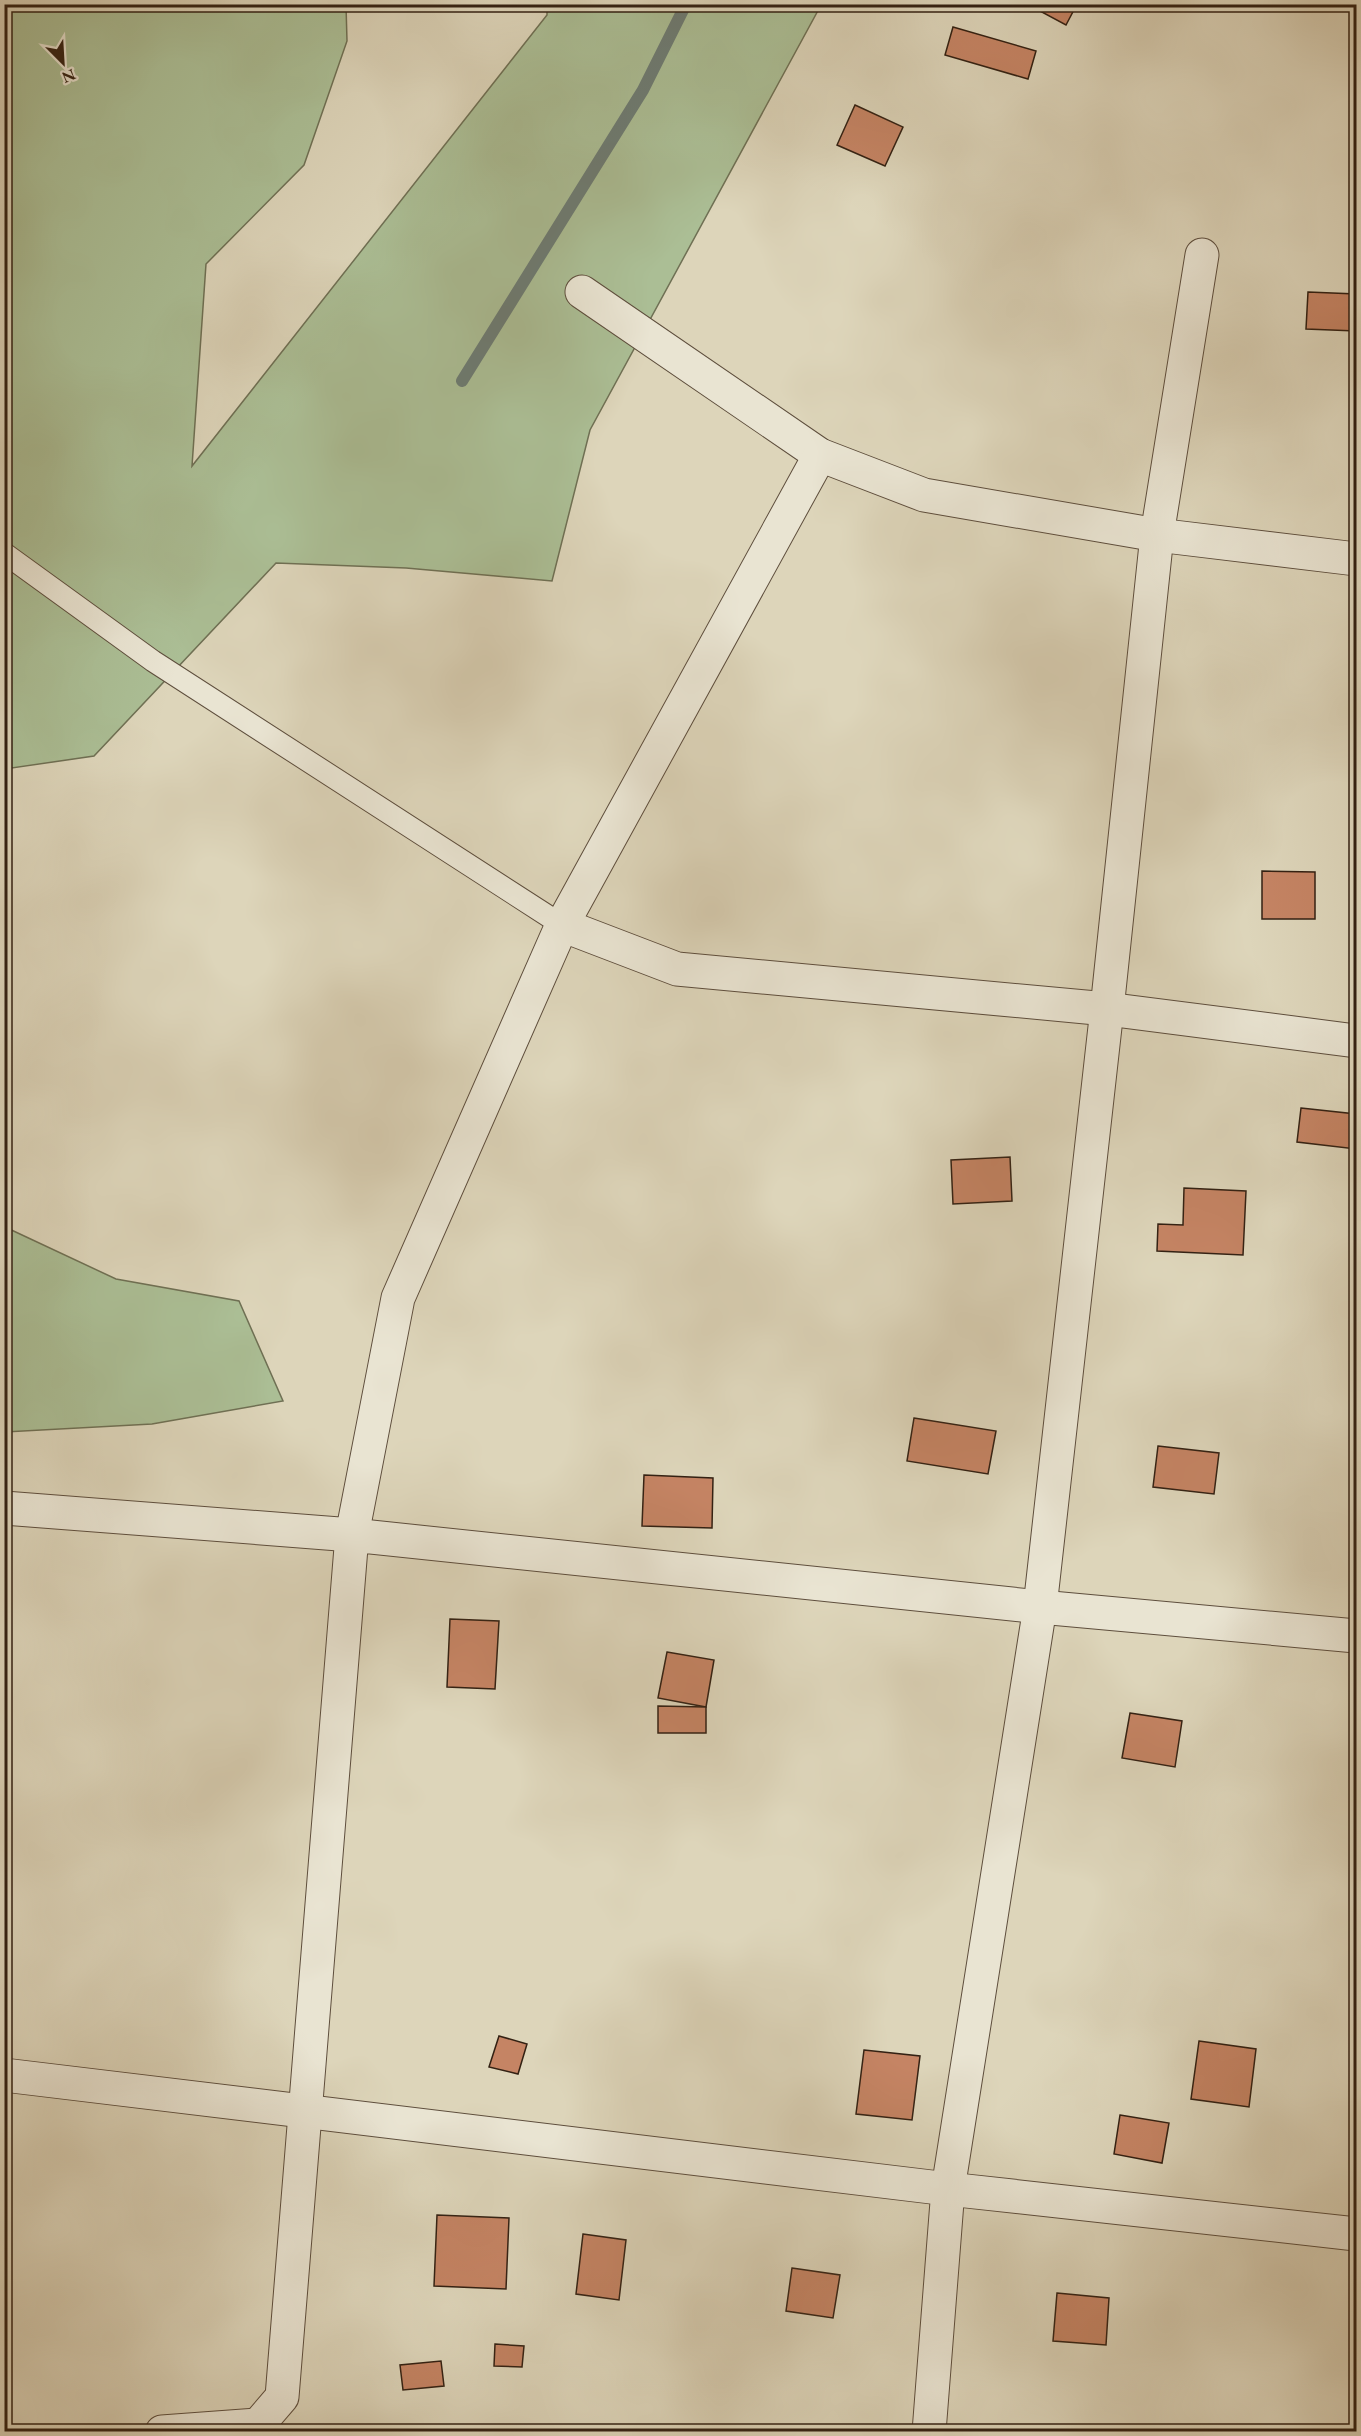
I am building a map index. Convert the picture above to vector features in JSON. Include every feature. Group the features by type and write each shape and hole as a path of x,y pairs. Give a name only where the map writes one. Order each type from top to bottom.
{"street":[{"path":"929,2432 948,2189 1040,1607 1107,1010 1157,535 1202,255"},
{"path":"582,292 820,455 924,495 1157,535 1356,559"},
{"path":"162,2432 258,2426 282,2397 352,1535 398,1298 562,925 820,455"},
{"path":"562,925 677,969 1107,1010 1356,1041"},
{"path":"4,1508 352,1535 1040,1607 1356,1636"},
{"path":"4,2075 948,2189 1356,2234"}],"lane":[{"path":"4,553 153,661 562,925"}],"green space":[{"path":"4,5 346,5 347,41 304,165 206,264 192,466 547,15 547,5 821,5 590,430 552,581 406,568 276,563 94,756 5,769"},
{"path":"5,1227 116,1279 239,1301 283,1401 152,1424 5,1432"}],"building":[{"path":"1041,4 1077,4 1066,25 1038,10"},
{"path":"953,27 1036,51 1028,79 945,55"},
{"path":"855,105 903,127 885,166 837,145"},
{"path":"1308,292 1356,294 1356,331 1306,329"},
{"path":"1262,871 1315,872 1315,919 1262,919"},
{"path":"1301,1108 1356,1114 1356,1149 1297,1142"},
{"path":"1010,1157 1012,1201 953,1204 951,1160"},
{"path":"1184,1188 1246,1191 1243,1255 1157,1251 1158,1224 1183,1225"},
{"path":"914,1418 996,1431 988,1474 907,1461"},
{"path":"1158,1446 1219,1453 1214,1494 1153,1487"},
{"path":"644,1475 713,1478 712,1528 642,1526"},
{"path":"450,1619 499,1621 495,1689 447,1687"},
{"path":"667,1652 714,1660 706,1707 658,1698"},
{"path":"658,1706 706,1707 706,1733 658,1733"},
{"path":"1130,1713 1182,1721 1175,1767 1122,1758"},
{"path":"499,2036 527,2044 518,2074 489,2067"},
{"path":"1199,2041 1256,2049 1249,2107 1191,2099"},
{"path":"864,2050 920,2056 912,2120 856,2114"},
{"path":"1120,2115 1169,2123 1162,2163 1114,2154"},
{"path":"437,2215 509,2218 506,2289 434,2286"},
{"path":"583,2234 626,2240 619,2300 576,2294"},
{"path":"792,2268 840,2275 833,2318 786,2311"},
{"path":"1057,2293 1109,2298 1106,2345 1053,2341"},
{"path":"495,2344 524,2346 522,2367 494,2366"},
{"path":"441,2361 444,2386 403,2390 400,2365"}],"waterway":[{"path":"462,381 643,90 686,4"}]}
